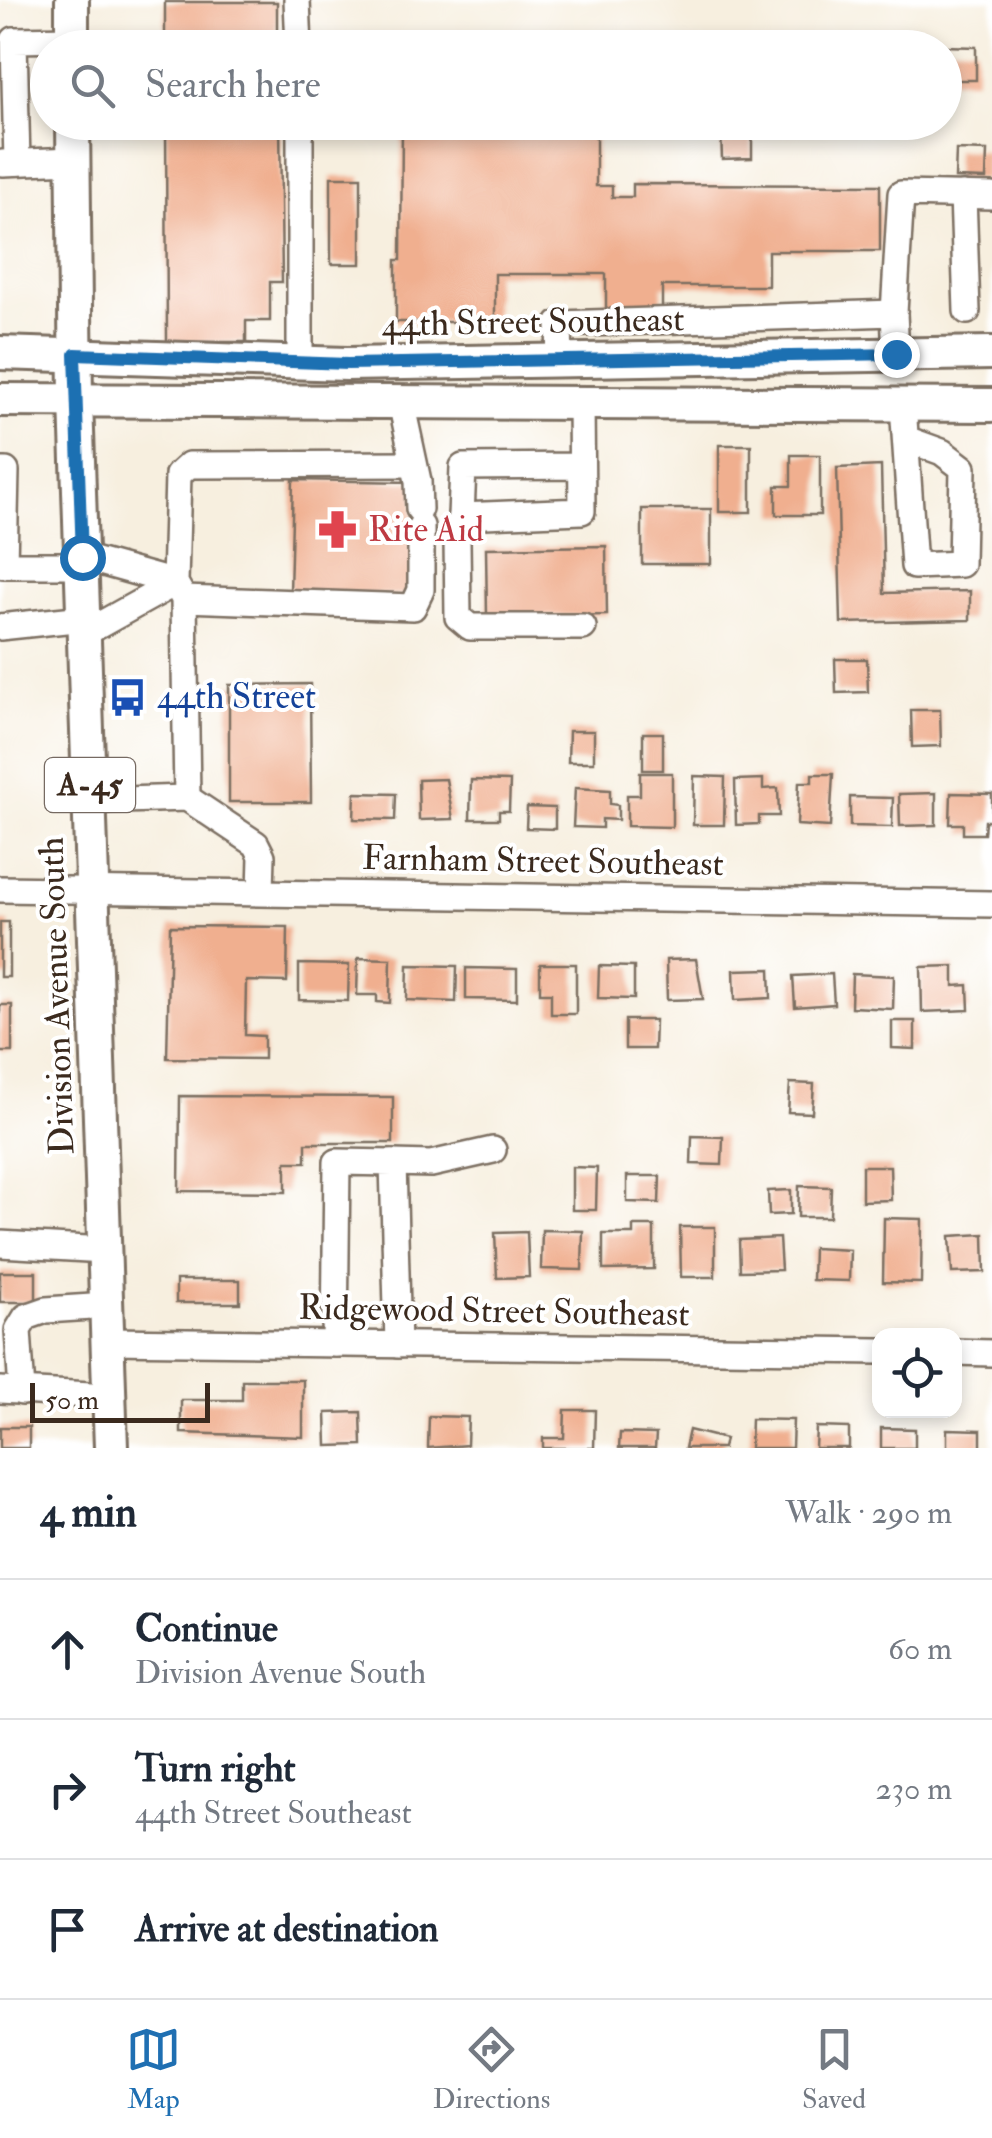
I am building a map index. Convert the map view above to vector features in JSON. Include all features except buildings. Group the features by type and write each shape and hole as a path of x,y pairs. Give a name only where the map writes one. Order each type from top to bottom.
{"main road":[{"path":"72,0 72,30"},
{"name":"Division Avenue South","path":"73,140 76,401 110,1448"},
{"name":"44th Street Southeast","path":"0,353 300,362 560,362 992,352"},
{"path":"0,400 992,405"}],"street":[{"path":"297,0 298,30"},
{"path":"30,41 14,40 9,163 73,160"},
{"path":"300,140 300,362"},
{"path":"896,354 894,313 901,194 992,196"},
{"path":"962,195 967,311"},
{"path":"560,362 559,324 894,313"},
{"path":"708,319 710,359"},
{"path":"0,471 6,471 2,566 82,561 179,591 413,607 421,590 420,518 416,472 401,402"},
{"path":"461,516 582,511 581,403"},
{"path":"904,405 906,439 914,566 961,564 963,468 942,452 906,439"},
{"path":"187,798 178,475 189,465 416,472"},
{"path":"581,466 463,467 457,540 458,617 470,627 583,627"},
{"path":"0,627 84,626 179,591"},
{"path":"91,801 187,798 256,844 262,856 261,891"},
{"name":"Farnham Street Southeast","path":"0,889 992,904"},
{"path":"335,1344 337,1162 431,1164 493,1150"},
{"path":"393,1163 398,1345"},
{"path":"0,1244 105,1250"},
{"path":"107,1306 46,1310 26,1317 18,1330 11,1391 110,1396"},
{"name":"Ridgewood Street Southeast","path":"108,1342 872,1352"},
{"path":"962,1352 992,1353"}],"place":[{"name":"Rite Aid","path":"338,530"},
{"name":"44th Street","path":"127,697"}],"route":[{"path":"82,557 75,354 348,364 896,354"}]}
